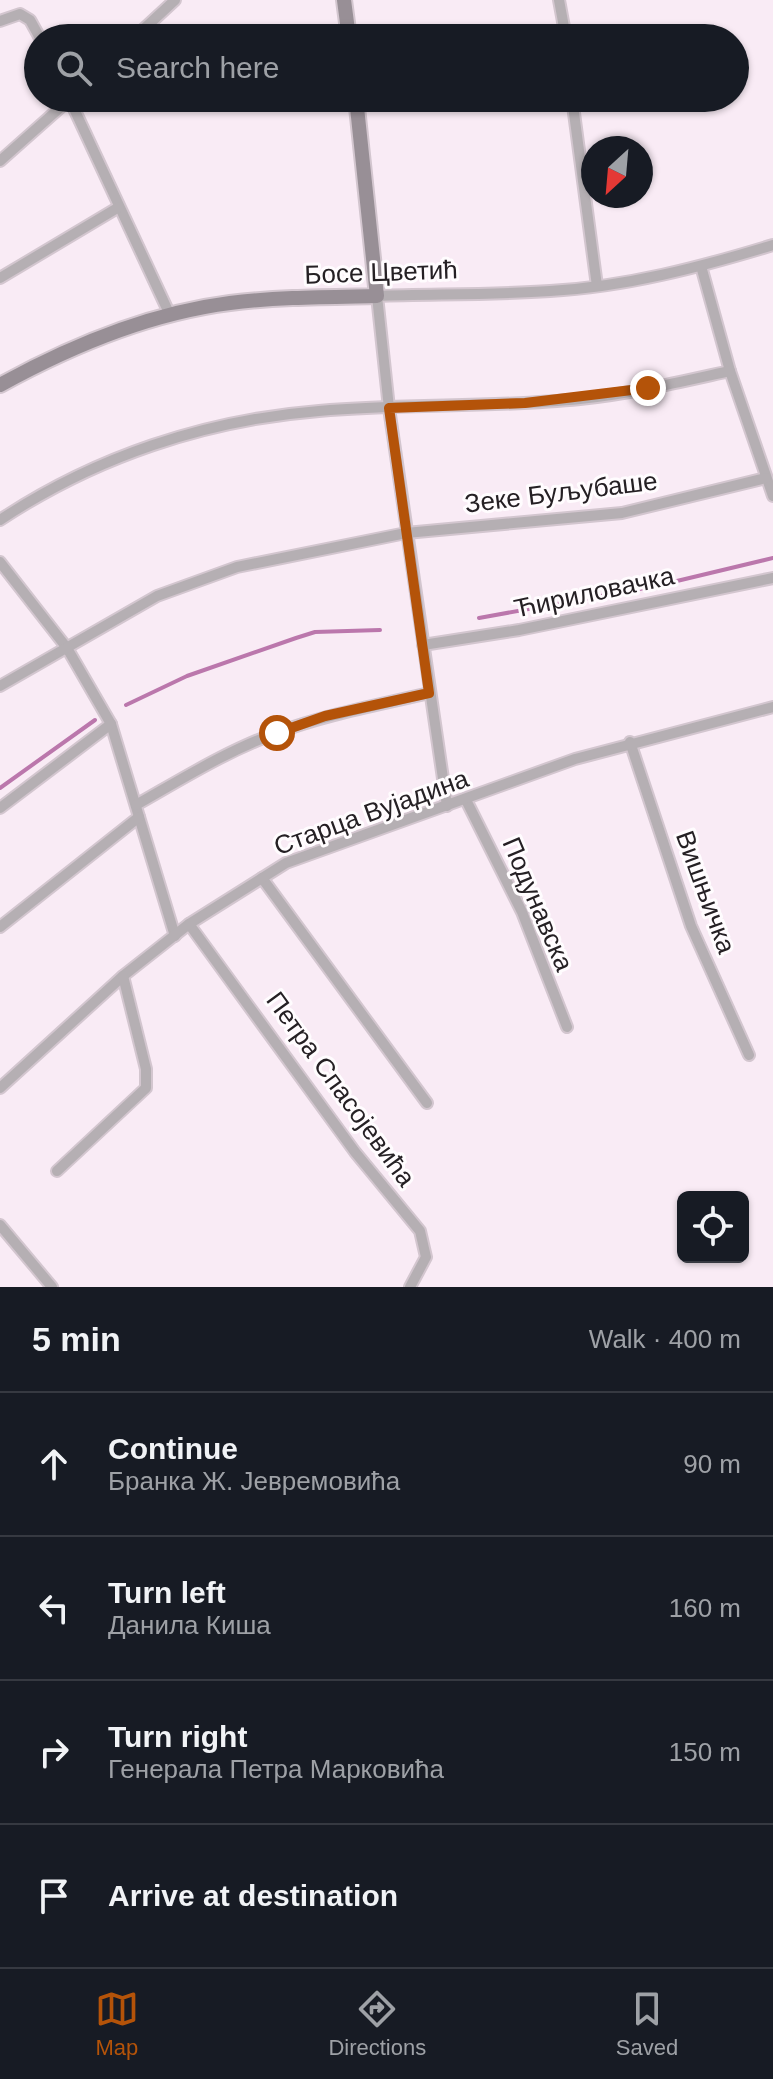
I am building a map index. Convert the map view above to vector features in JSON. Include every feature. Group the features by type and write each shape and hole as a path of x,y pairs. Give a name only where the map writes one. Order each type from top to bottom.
{"street":[{"path":"149,24 175,0"},
{"path":"344,0 347,24"},
{"path":"559,0 563,24"},
{"path":"0,21 20,14 32,24"},
{"path":"0,161 54,112"},
{"path":"75,112 170,315"},
{"path":"357,112 389,408 447,806"},
{"path":"574,112 597,286"},
{"path":"0,278 119,207"},
{"name":"Босе Цветић","path":"0,385 77,348 170,315 242,302 552,291 597,286 701,266 773,245"},
{"path":"701,266 730,371 773,496"},
{"path":"0,520 42,492 90,468 182,436 237,422 318,411 583,399 730,371"},
{"name":"Зеке Буљубаше","path":"0,686 157,596 191,581 291,554 406,533 622,513 766,478"},
{"path":"0,562 67,648 111,724 175,936"},
{"name":"Ћириловачка","path":"423,645 519,630 773,578"},
{"path":"136,805 234,750 277,733 325,716 429,693"},
{"name":"Старца Вујадина","path":"0,1088 123,976 189,924 306,854 630,742 773,707"},
{"path":"0,808 111,724"},
{"name":"Вишњичка","path":"630,742 691,926 749,1055"},
{"name":"Подунавска","path":"466,800 522,912 567,1027"},
{"path":"0,927 139,817"},
{"path":"262,878 427,1103"},
{"name":"Петра Спасојевића","path":"189,924 355,1152 420,1231 426,1257 410,1287"},
{"path":"57,1171 146,1088 146,1069 123,976"},
{"path":"0,1225 52,1287"}],"waterway":[{"path":"479,618 656,586 773,558"},
{"path":"126,705 187,676 315,632 380,630"},
{"path":"0,788 95,720"}],"route":[{"path":"277,733 325,716 429,693 389,408 583,399 648,388"}]}
